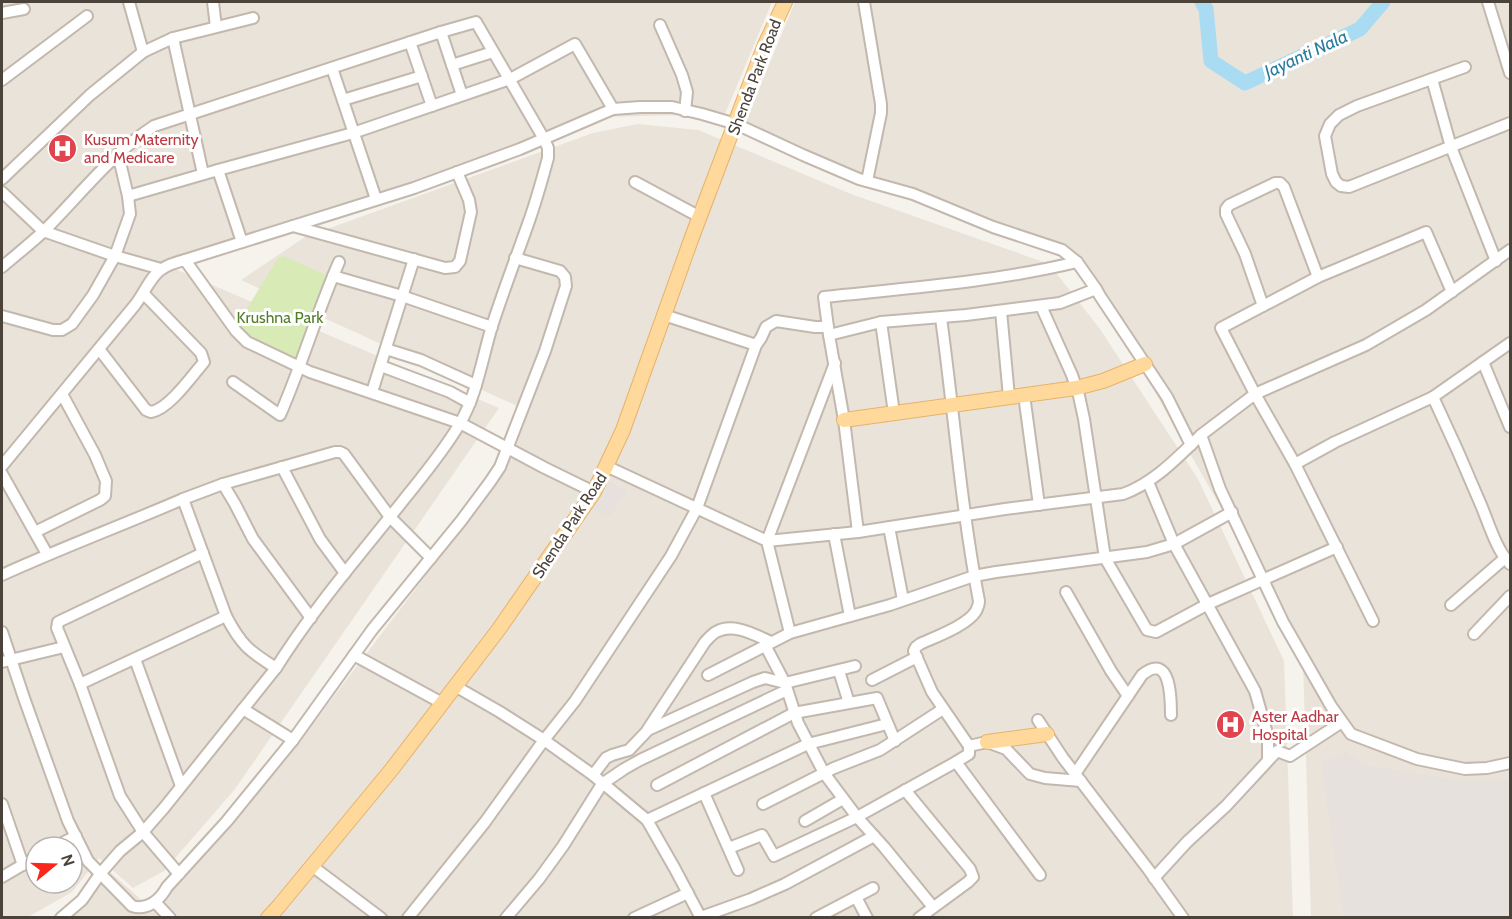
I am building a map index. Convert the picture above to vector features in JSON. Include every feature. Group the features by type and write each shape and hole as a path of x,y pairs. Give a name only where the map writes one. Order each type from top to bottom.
{"main road":[{"name":"Shenda Park Road","path":"268,918 392,769 499,629 594,492 623,430 663,315 764,47 785,2"},
{"path":"844,420 1076,388 1103,381 1145,364"},
{"path":"987,742 1047,734"}],"street":[{"path":"129,2 143,52"},
{"path":"213,2 216,27"},
{"path":"864,2 881,104 867,182"},
{"path":"1488,2 1510,73"},
{"path":"2,13 24,9"},
{"path":"2,80 87,16"},
{"path":"2,179 90,95 143,52 172,38 253,18"},
{"path":"2,267 43,231 84,186 118,154 154,126 476,22 548,148 548,159 492,327 476,386 460,423 439,455 345,573 286,651 276,668 182,786 143,832 120,851 81,900 62,918"},
{"path":"660,25 687,92 685,111"},
{"path":"441,32 462,95"},
{"path":"172,38 203,174"},
{"path":"410,42 432,106"},
{"path":"128,196 353,133 510,79 576,44 613,109"},
{"path":"452,65 493,52"},
{"path":"1465,67 1339,115 1330,124 1325,136 1332,174 1336,182 1341,186 1349,187 1510,123"},
{"path":"332,68 376,199"},
{"path":"343,100 422,76"},
{"path":"1432,79 1451,147 1496,261"},
{"path":"2,466 144,294 154,274 161,269 292,225 414,188 544,139 613,109 640,106 672,107 736,124 826,166 867,182 913,194 993,226 1062,250 1077,262 1096,289 1167,397 1191,445"},
{"path":"2,316 52,330 62,330 72,324 93,296 115,256 130,214 118,154"},
{"path":"218,170 242,242"},
{"path":"292,225 445,268 455,267 460,261 471,212 469,200 457,172"},
{"path":"635,182 700,217"},
{"path":"1263,306 1245,255 1226,214 1229,205 1275,183 1280,183 1288,197 1318,277"},
{"path":"2,192 43,231 161,269"},
{"path":"1373,621 1295,465 1221,328 1318,277 1426,232 1452,292"},
{"path":"606,466 767,541 858,532 1123,494 1148,482 1201,435 1255,394 1366,345 1426,310 1510,250"},
{"path":"84,853 88,861 132,906 138,908 155,902 162,896 167,887 227,821 293,740 372,630 490,483 508,449 545,351 566,286 565,277 560,271 515,258"},
{"path":"372,392 414,259"},
{"path":"185,260 236,331 247,342 310,372 460,423 594,492"},
{"path":"233,382 280,415 339,262"},
{"path":"858,532 844,420 824,297 978,281 1077,262"},
{"path":"333,276 402,296 492,327"},
{"path":"408,918 485,822 575,701 665,565 697,508 756,345 766,327 776,321 828,331 881,322 941,318 1060,303 1096,289"},
{"path":"99,349 146,410 151,412 162,408 204,362 201,353 144,294"},
{"path":"1041,306 1076,388 1084,419 1105,558 1147,630 1156,632 1208,604 1337,547"},
{"path":"1000,311 1010,397"},
{"path":"663,315 756,345"},
{"path":"729,848 762,835 774,856 857,817 969,754 969,746 932,692 914,651 915,647 962,624 977,610 979,601 964,516 953,405 941,318"},
{"path":"881,322 894,413"},
{"path":"1295,465 1335,442 1433,397 1510,343"},
{"path":"386,349 422,360 476,386"},
{"path":"1483,362 1510,427"},
{"path":"790,633 767,541 835,363"},
{"path":"381,366 450,392 470,403"},
{"path":"35,532 100,500 105,496 106,491 106,481 95,455 62,394"},
{"path":"1024,395 1039,505"},
{"path":"1433,397 1508,561 1451,605"},
{"path":"1201,435 1220,489 1283,622 1330,706 1351,734 1417,759 1466,769 1487,768 1510,763"},
{"path":"2,575 48,554 223,484 334,452 344,454 390,517 431,558"},
{"path":"282,467 320,538 345,573"},
{"path":"2,474 48,554"},
{"path":"1148,482 1174,544 1255,691 1268,737 1269,760"},
{"path":"223,484 252,539 311,618"},
{"path":"183,499 234,632 247,649 276,668"},
{"path":"708,675 790,633 903,600 974,576 1147,552 1174,544 1232,512"},
{"path":"889,527 903,600"},
{"path":"834,534 850,616"},
{"path":"179,874 143,832 120,796 80,684 57,628 58,622 203,553"},
{"path":"1066,592 1111,671 1128,696"},
{"path":"1474,634 1510,596"},
{"path":"80,684 226,616"},
{"path":"593,775 606,758 629,750 648,730 705,642 716,632 737,629 768,643 786,686 794,713 824,773 857,817 933,907"},
{"path":"2,632 6,661 24,698 76,835"},
{"path":"6,661 64,647"},
{"path":"354,655 442,703"},
{"path":"872,680 917,657"},
{"path":"135,658 182,786"},
{"path":"506,918 563,846 602,784 640,760 786,686 855,666"},
{"path":"1078,778 1128,696 1147,670 1161,670 1165,675 1170,687 1171,715"},
{"path":"839,671 849,703"},
{"path":"648,730 760,680 771,679 786,686"},
{"path":"455,686 544,740 593,775 646,820 701,917 785,884 873,836"},
{"path":"657,785 794,713 877,698 895,741"},
{"path":"243,709 293,740"},
{"path":"764,804 824,773 880,750 944,709"},
{"path":"1038,720 1078,778 1183,918"},
{"path":"1154,878 1277,751 1290,756 1342,722"},
{"path":"646,820 808,744 887,724"},
{"path":"969,746 987,742 1006,749 1030,774 1045,778 1078,778"},
{"path":"956,762 1040,875"},
{"path":"905,790 972,873 968,882 918,918"},
{"path":"705,792 738,870"},
{"path":"805,821 843,799"},
{"path":"2,804 23,865 2,877"},
{"path":"312,866 381,918"},
{"path":"821,916 873,888"},
{"path":"637,917 688,893"},
{"path":"856,897 867,918"},
{"path":"155,902 170,918"}],"shaded area":[{"path":"2,2 772,2 725,114 602,117 175,269 499,408 235,789 164,871 133,888 99,858 84,877 84,835 24,835 24,895 67,895 28,917 2,918"},
{"path":"795,2 1510,2 1510,917 1311,917 1303,662 1288,625 1080,261 852,174 744,125"},
{"path":"638,124 698,130 851,194 1049,264 1100,329 1198,479 1284,661 1293,917 66,918 83,907 111,873 145,903 176,885 299,742 491,490 509,458 526,410 241,280 305,237 593,133"},
{"path":"609,481 628,491 609,517 593,509"},
{"path":"1345,752 1371,766 1458,780 1501,781 1510,778 1510,917 1343,917 1321,762"}],"green space":[{"name":"Krushna Park","path":"283,256 328,276 301,363 247,342 235,328 278,258"}],"waterway":[{"name":"Jayanti Nala","path":"1202,2 1206,9 1211,61 1245,83 1360,29 1383,2"}],"place":[{"name":"Kusum Maternity and Medicare","path":"63,148"},
{"name":"Aster Aadhar Hospital","path":"1231,725"}]}
